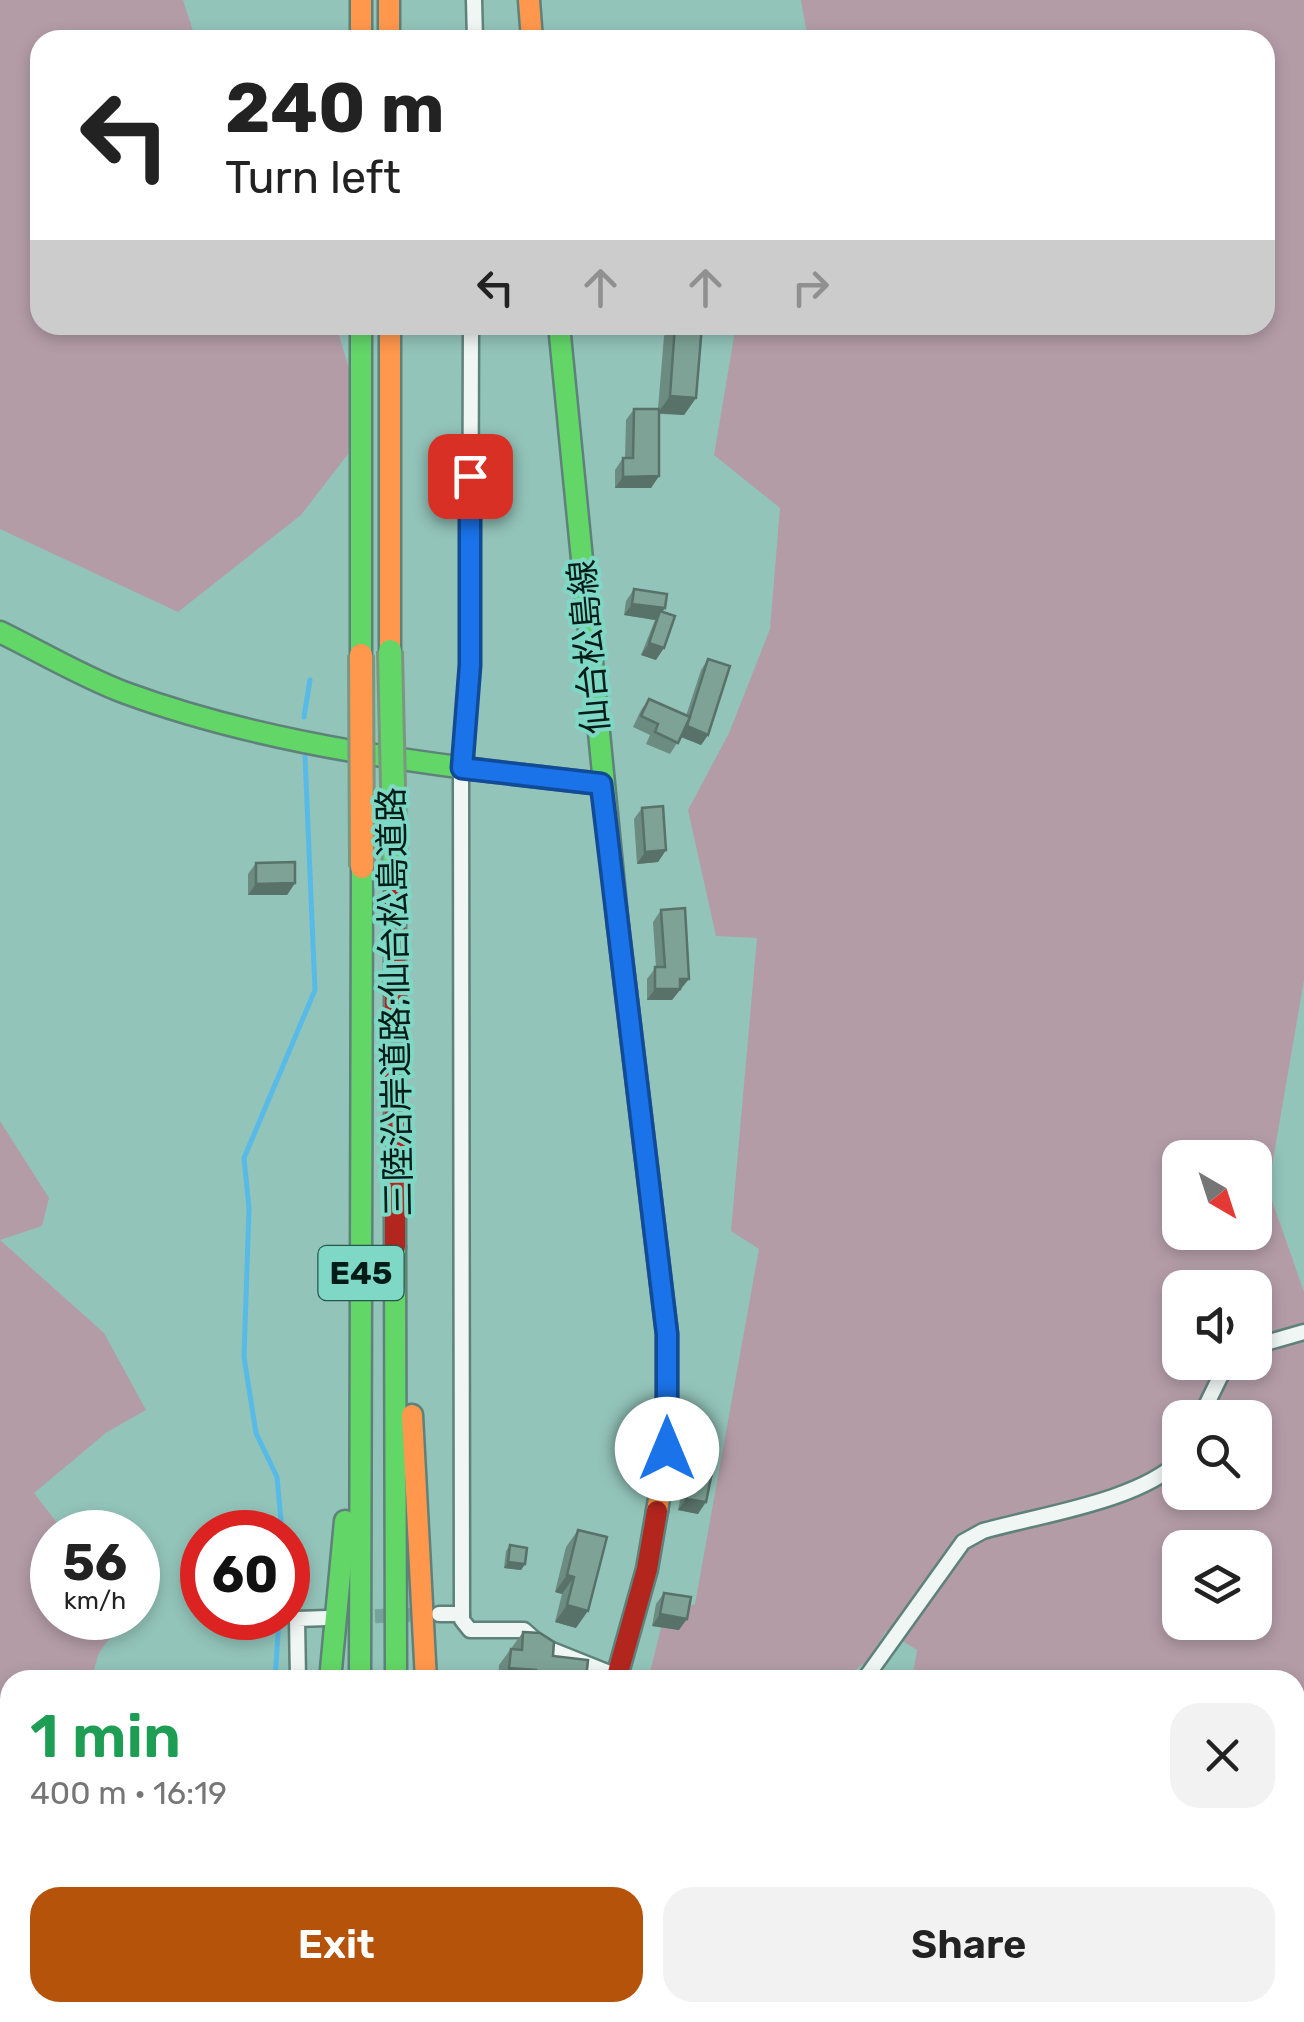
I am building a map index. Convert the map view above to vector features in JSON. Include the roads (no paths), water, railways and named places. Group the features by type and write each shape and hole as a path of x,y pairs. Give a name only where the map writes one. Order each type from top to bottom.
{"main road":[{"path":"361,0 361,30"},
{"path":"389,0 389,30"},
{"path":"529,0 531,30"},
{"name":"三陸沿岸道路;仙台松島道路","path":"360,1670 361,335"},
{"name":"三陸沿岸道路;仙台松島道路","path":"390,335 397,1155 396,1670"},
{"name":"仙台松島線","path":"560,335 601,784 667,1334 667,1449 646,1569 619,1670"},
{"path":"0,632 134,696 267,731 462,768 601,784"},
{"path":"397,1155 425,1670"},
{"path":"331,1670 360,1377"}],"street":[{"path":"474,0 474,30"},
{"path":"471,335 470,665 462,768 462,1614 470,1630 524,1630 542,1646 598,1670"},
{"path":"1272,1341 1304,1332"},
{"path":"871,1670 964,1542 983,1531 1131,1490 1162,1477"},
{"path":"438,1614 462,1614"},
{"path":"298,1670 297,1619 326,1618"}],"waterway":[{"path":"304,717 310,680"},
{"path":"280,1510 277,1477 256,1433 244,1357 249,1208 244,1158 315,990 305,757"},
{"path":"276,1670 278,1640"}],"tunnel":[{"path":"354,1617 428,1614"}]}
